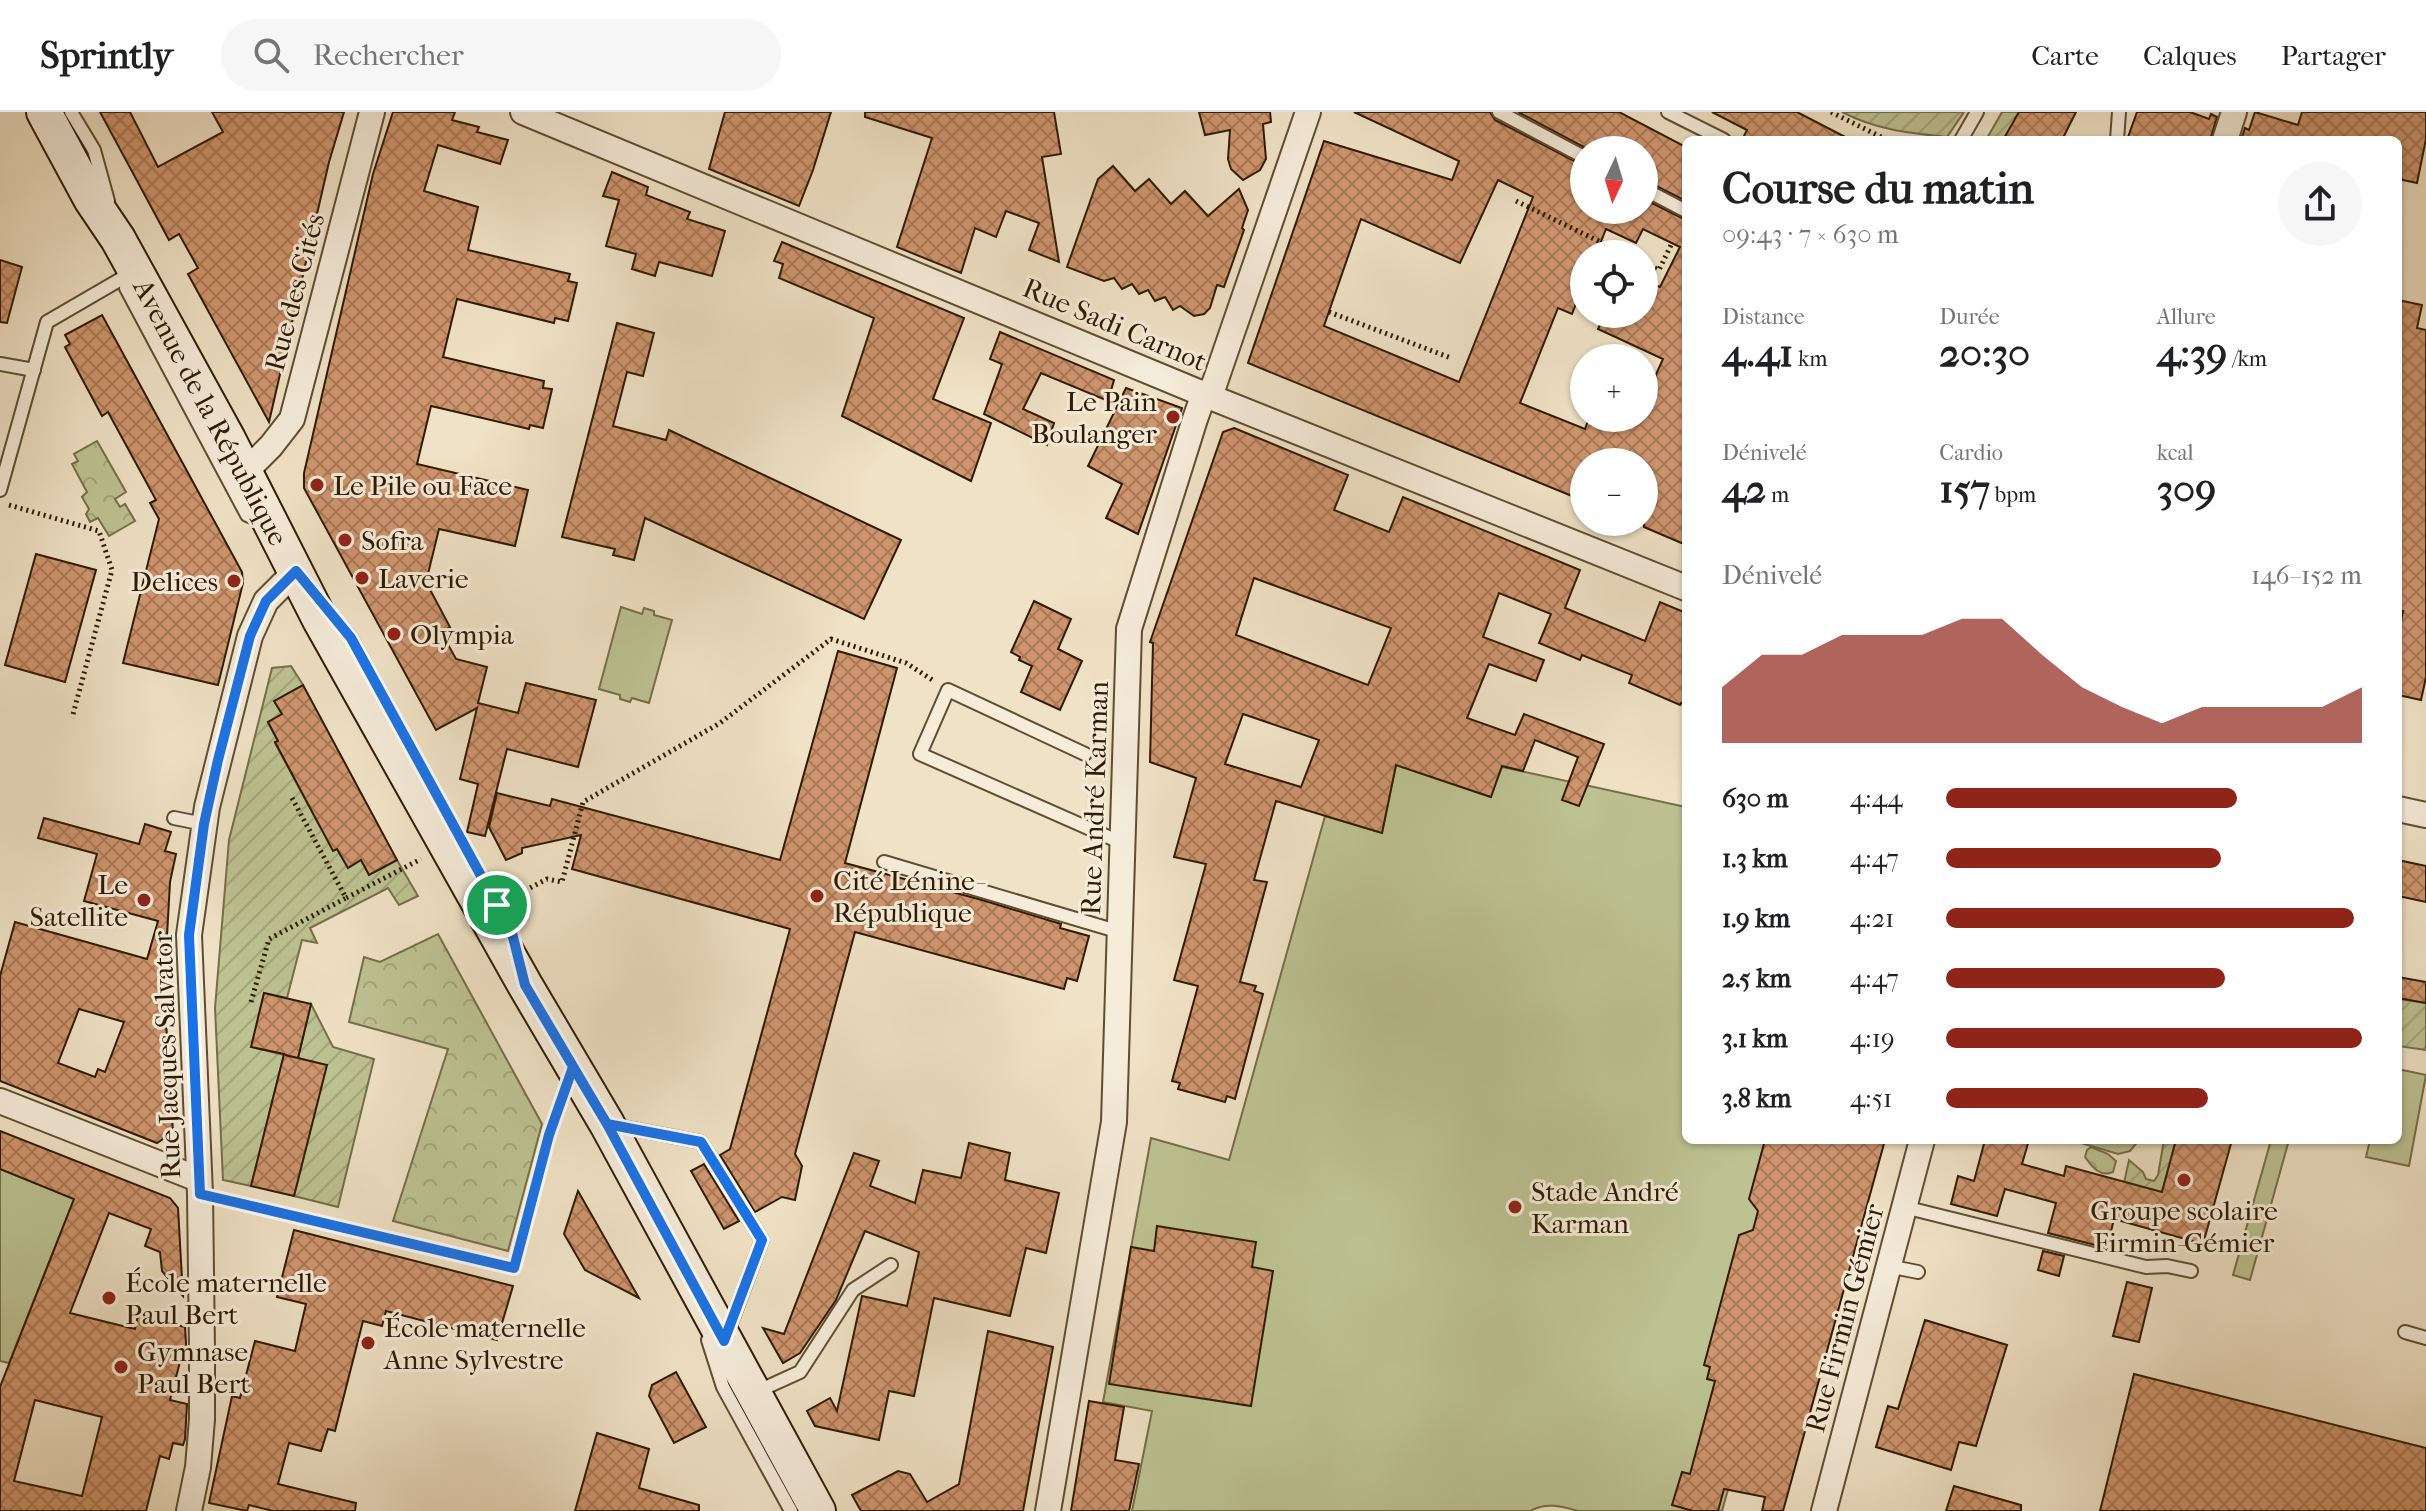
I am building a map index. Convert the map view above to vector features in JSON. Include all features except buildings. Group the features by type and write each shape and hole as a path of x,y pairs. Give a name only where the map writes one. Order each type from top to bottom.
{"main road":[{"name":"Avenue de la République","path":"44,112 91,199 114,252 245,472 320,620 525,985 607,1124 818,1511"}],"street":[{"name":"Rue des Cités","path":"245,472 292,419 372,112"},
{"name":"Rue Sadi Carnot","path":"523,112 1208,396 1682,586"},
{"name":"Rue André Karman","path":"1048,1511 1114,1122 1129,629 1195,419 1218,374 1308,112"},
{"path":"2226,136 2234,112"},
{"name":"Rue Jacques Salvator","path":"189,1511 198,1467 202,1419 199,1186 189,935 204,824 250,636 266,601 296,571"},
{"path":"2402,810 2426,815"},
{"path":"0,1101 199,1186"},
{"name":"Rue Firmin Gémier","path":"1824,1511 1921,1144"}],"lane":[{"path":"71,112 94,150 121,279 247,515 273,526"},
{"path":"1499,112 1570,150"},
{"path":"1668,112 1716,136"},
{"path":"1963,136 1977,112"},
{"path":"2117,136 2119,112"},
{"path":"1658,196 1682,209"},
{"path":"0,490 47,322 121,279"},
{"path":"0,364 34,370"},
{"path":"296,571 351,638 405,738"},
{"path":"1085,754 948,690 920,754 1122,843"},
{"path":"174,818 204,824"},
{"path":"884,862 1120,932"},
{"path":"497,905 512,933 525,985"},
{"path":"607,1124 701,1142 762,1240 724,1341"},
{"path":"1904,1207 2146,1267 2167,1266 2191,1271"},
{"path":"753,1394 800,1372 853,1290 891,1265"},
{"path":"1888,1266 1918,1272"},
{"path":"687,1272 723,1387 791,1511"},
{"path":"2405,1332 2426,1338"}],"path":[{"path":"1831,112 1879,136"},
{"path":"1516,201 1592,240"},
{"path":"1658,270 1672,243"},
{"path":"1329,312 1451,358"},
{"path":"0,503 99,531 112,570 72,718"},
{"path":"497,905 547,879 562,882 583,802 720,723 831,639 906,663 948,690"},
{"path":"292,798 346,898"},
{"path":"251,1002 269,939 447,845"},
{"path":"199,1186 514,1268 549,1135 573,1067"}],"green space":[{"path":"1842,112 1964,112 1948,136 1906,132"},
{"path":"2002,112 2022,112 2018,119 2014,118 2017,120 2009,136 1988,136"},
{"path":"97,441 126,492 115,499 120,507 125,504 135,521 109,536 98,518 90,522 86,514 89,509 82,497 87,492 72,464 78,461 74,454"},
{"path":"621,607 642,614 644,608 654,611 654,615 672,620 649,703 632,698 630,702 620,699 620,695 599,689"},
{"path":"291,666 303,685 275,701 282,714 268,723 278,741 275,743 319,825 348,867 361,860 369,875 397,860 418,896 399,905 388,888 310,928 317,943 302,940 287,998 264,993 252,1047 284,1055 251,1186 223,1180 215,1008 229,840 272,668"},
{"path":"1396,765 1490,797 1502,767 1682,806 1682,1144 1825,1144 1722,1511 1578,1511 1548,1506 1530,1511 1132,1511 1152,1411 1103,1402 1151,1138 1229,1160 1325,816 1382,833"},
{"path":"438,934 542,1124 508,1251 393,1221 448,1049 349,1022 364,957 380,962"},
{"path":"2402,1000 2426,1003 2426,1050 2402,1047"},
{"path":"311,1004 333,1047 374,1059 338,1207 294,1196 326,1066 298,1058"},
{"path":"2402,1070 2426,1075 2409,1166 2366,1157 2369,1144 2402,1144"},
{"path":"2084,1144 2136,1144 2130,1151 2118,1154"},
{"path":"2163,1144 2175,1144 2159,1202 2122,1192 2129,1160 2143,1172 2146,1179 2154,1181 2158,1175"},
{"path":"2270,1144 2288,1144 2250,1280 2233,1275"},
{"path":"2091,1147 2116,1161 2113,1172 2100,1172 2093,1167 2085,1157"},
{"path":"0,1169 74,1199 9,1363 0,1361"}],"place":[{"name":"Le Pain Boulanger","path":"1173,417"},
{"name":"Le Pile ou Face","path":"317,485"},
{"name":"Sofra","path":"345,540"},
{"name":"Laverie","path":"362,578"},
{"name":"Delices","path":"234,581"},
{"name":"Olympia","path":"394,634"},
{"name":"Cité Lénine- République","path":"817,896"},
{"name":"Le Satellite","path":"144,900"},
{"name":"Groupe scolaire Firmin-Gémier","path":"2184,1180"},
{"name":"Stade André Karman","path":"1515,1207"},
{"name":"École maternelle Paul Bert","path":"109,1298"},
{"name":"École maternelle Anne Sylvestre","path":"368,1343"},
{"name":"Gymnase Paul Bert","path":"121,1367"}],"route":[{"path":"497,905 351,638 296,571 266,601 250,636 204,824 189,935 200,1194 514,1268 549,1135 573,1067 607,1124 701,1142 762,1240 724,1341 607,1124 525,985 512,933 497,905"}]}
